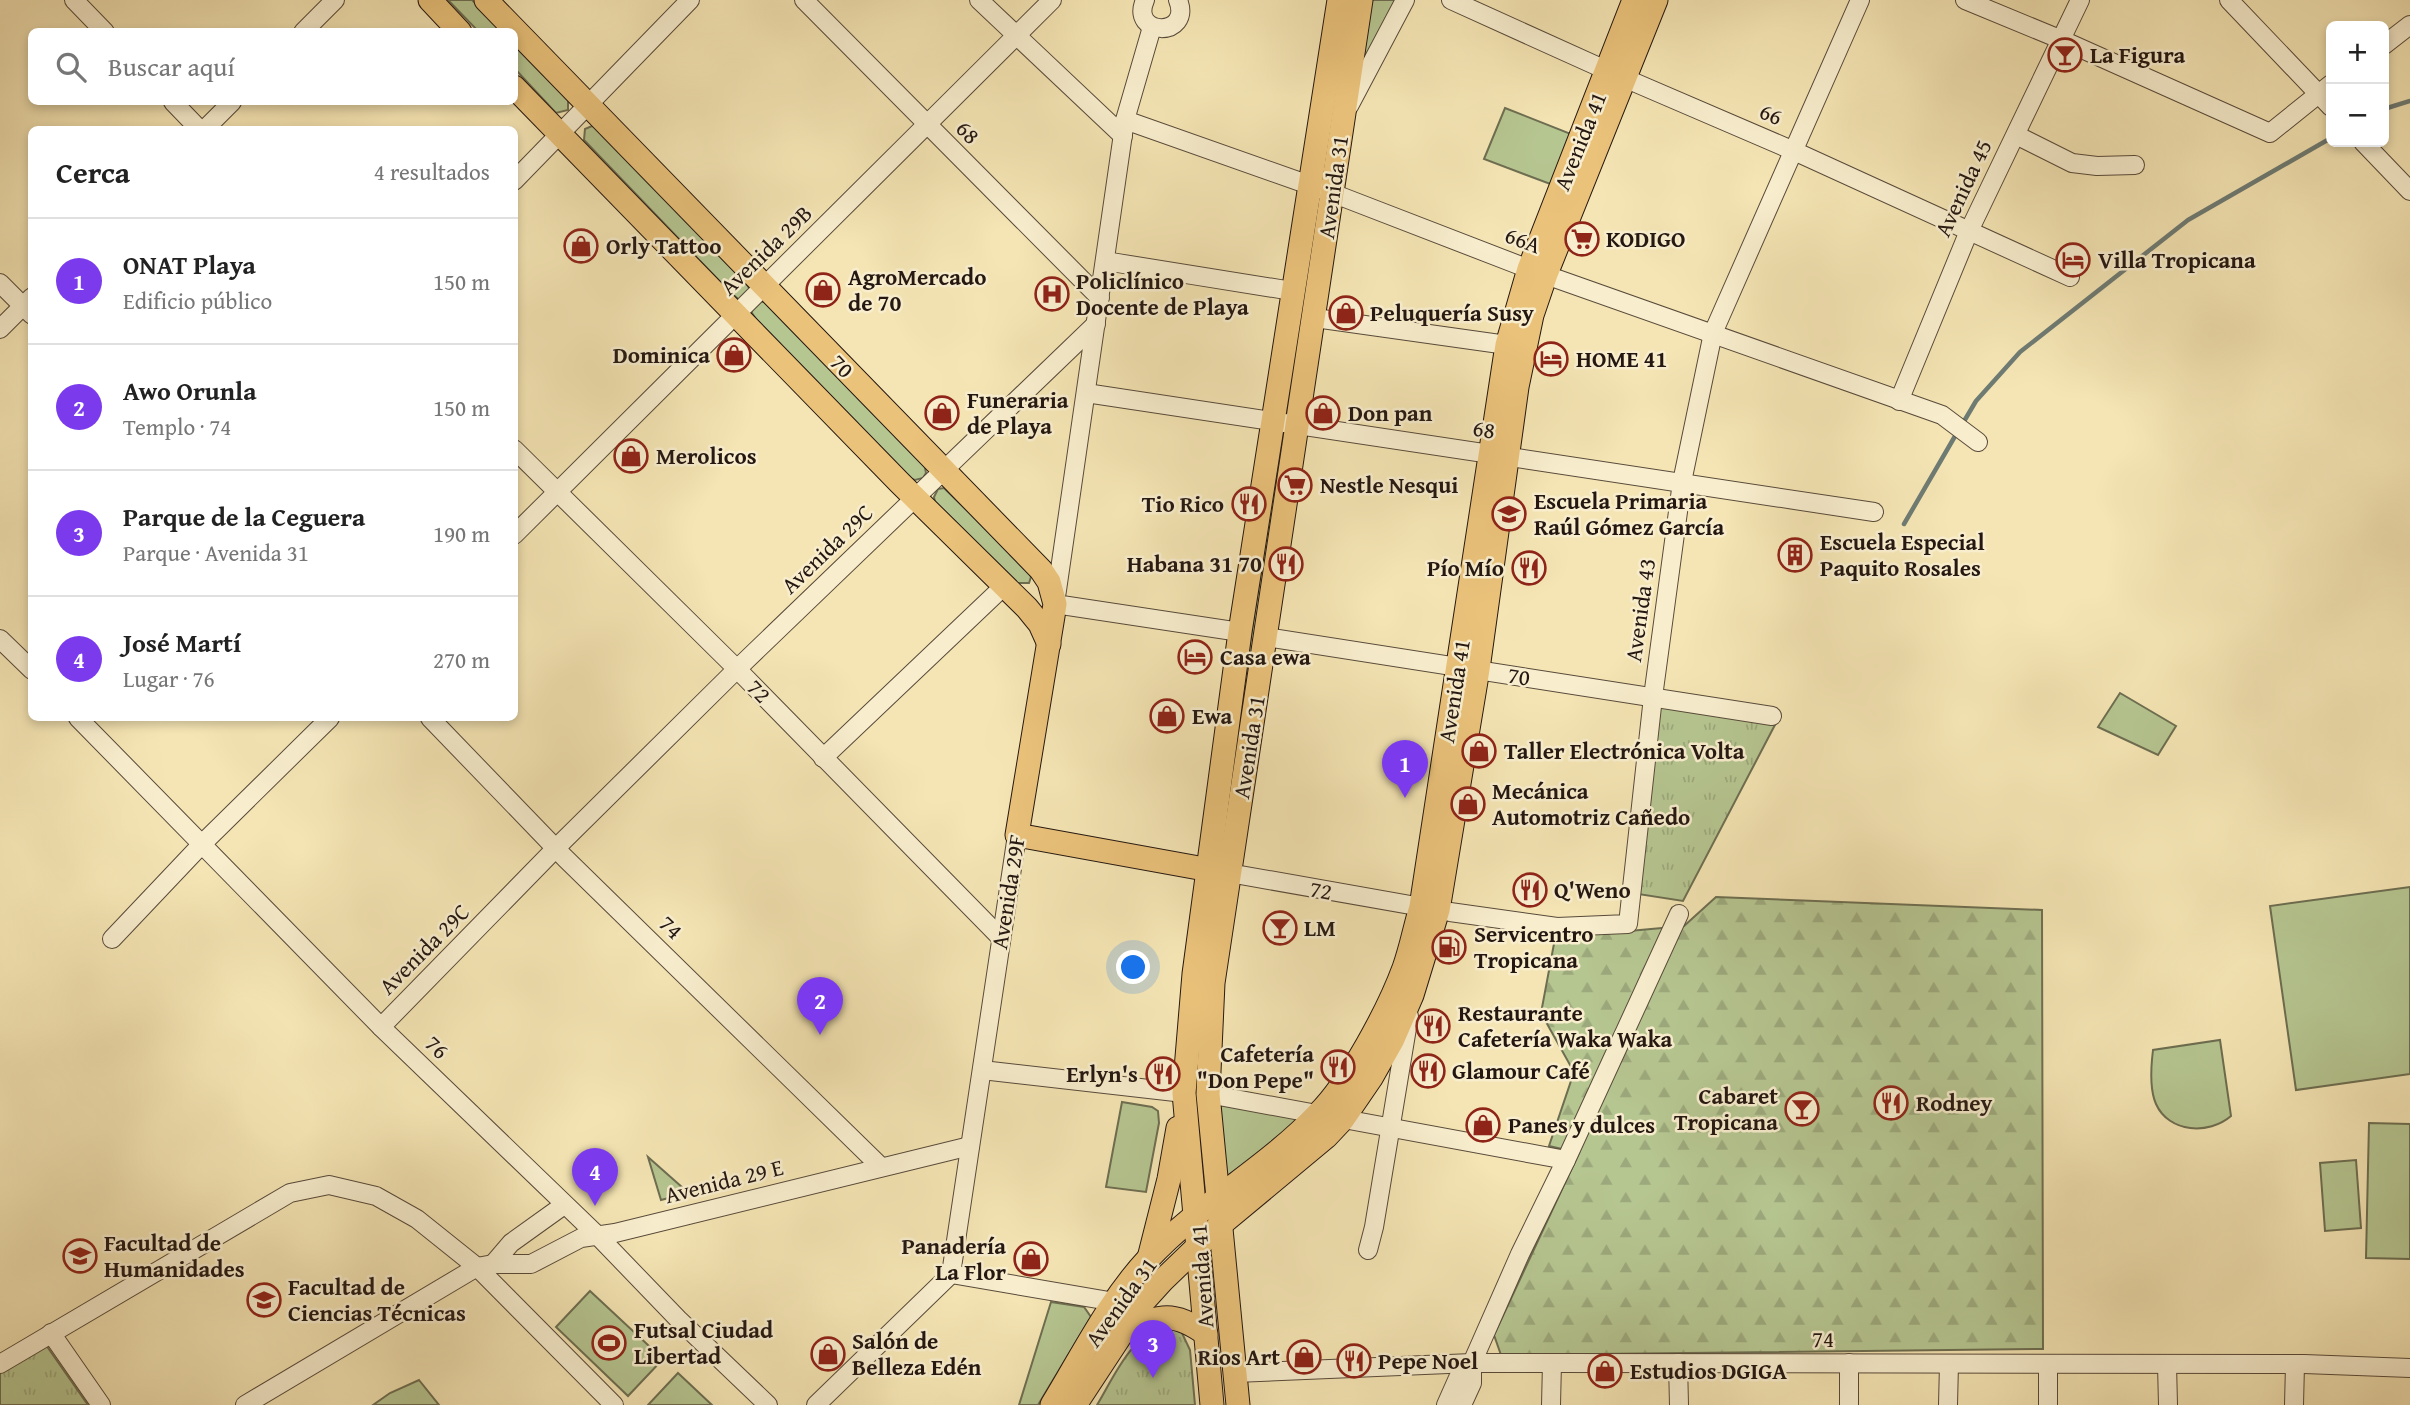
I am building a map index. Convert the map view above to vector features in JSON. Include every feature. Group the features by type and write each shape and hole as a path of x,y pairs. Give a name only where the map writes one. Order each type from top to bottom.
{"main road":[{"path":"430,0 456,28"},
{"name":"70","path":"486,0 513,28"},
{"name":"Avenida 31","path":"1074,1405 1142,1303 1219,1226 1208,1094 1218,871 1240,632 1339,0"},
{"name":"Avenida 31","path":"1052,1405 1115,1302 1149,1258 1195,1216 1184,1093 1194,974 1266,637 1361,0"},
{"name":"Avenida 41","path":"1617,75 1634,0"},
{"name":"Avenida 41","path":"1238,1405 1219,1226 1317,1146 1343,1119 1394,1039 1412,996 1468,668 1497,456 1507,345 1617,75 1656,0"},
{"name":"70","path":"518,33 1041,570 1049,582 1055,604"},
{"name":"70","path":"518,91 915,498 1027,608 1040,624 1049,644"},
{"name":"Avenida 41","path":"1497,456 1517,387 1538,271"},
{"path":"1027,608 1043,611 1055,604"},
{"name":"Avenida 29F","path":"1017,835 1055,604"},
{"name":"72","path":"1017,835 1218,871"},
{"name":"Avenida 41","path":"1212,1405 1195,1216 1318,1115 1339,1091 1379,1021 1429,908"},
{"path":"1149,1258 1169,1179 1184,1093"},
{"path":"1124,1330 1157,1317 1174,1316 1206,1334"}],"street":[{"path":"74,0 101,28"},
{"path":"307,28 335,0"},
{"path":"518,177 590,106 690,0"},
{"name":"68","path":"804,0 1100,298"},
{"name":"66A","path":"979,0 1016,36 1124,128 1332,194 1538,271 1942,415 1978,442"},
{"name":"Avenida 29B","path":"518,531 1052,0"},
{"path":"1144,0 1143,17 1152,27 1165,29 1176,22 1181,11 1178,0"},
{"path":"1344,115 1405,0"},
{"name":"66","path":"1451,0 2070,276"},
{"name":"Avenida 43","path":"1628,924 1653,697 1682,482 1713,333 1860,0"},
{"path":"1965,0 2062,40 2270,133 2326,96"},
{"name":"Avenida 45","path":"1899,401 1969,231 2080,0"},
{"path":"2229,0 2326,94"},
{"path":"2389,41 2410,25"},
{"path":"1096,324 1124,128 1152,27"},
{"path":"176,105 198,126"},
{"path":"206,126 229,105"},
{"path":"2016,135 2072,163 2097,166 2135,165"},
{"path":"2369,147 2410,191"},
{"path":"1105,261 1292,291"},
{"path":"0,283 28,305"},
{"path":"0,329 28,307"},
{"path":"1315,317 1507,345"},
{"name":"Avenida 29C","path":"381,1027 556,848 737,669 1096,324"},
{"name":"Avenida 29F","path":"1055,604 1096,324"},
{"name":"68","path":"1086,393 1874,512"},
{"name":"72","path":"518,453 737,669 1000,937"},
{"path":"823,758 1003,587"},
{"path":"1055,604 1240,632"},
{"name":"70","path":"1266,637 1772,716"},
{"path":"0,639 28,665"},
{"name":"76","path":"81,721 381,1027 598,1236 678,1319 768,1405"},
{"path":"112,939 202,844 327,721"},
{"name":"74","path":"433,721 556,848 881,1167"},
{"name":"Avenida 29F","path":"951,1274 1017,835"},
{"name":"72","path":"1218,871 1429,908 1557,927 1628,924"},
{"path":"1446,1405 1458,1378 1472,1363 1679,914"},
{"path":"1368,1250 1392,1127 1412,996"},
{"path":"982,1070 1184,1093"},
{"path":"1208,1094 1566,1160"},
{"name":"Avenida 29 E","path":"485,1266 531,1264 582,1238 970,1146"},
{"path":"0,1364 290,1193 329,1185 376,1195 485,1266 614,1405"},
{"path":"245,1405 485,1266 511,1243 564,1205"},
{"path":"816,1405 951,1274 1115,1302"},
{"path":"51,1333 101,1405"},
{"path":"1462,1405 1472,1383 1472,1363"},
{"name":"74","path":"1235,1373 1472,1363 2295,1364 2410,1368"},
{"path":"1551,1405 1552,1363"},
{"path":"1678,1363 1679,1405"},
{"path":"1849,1363 1849,1405"},
{"path":"1948,1405 1949,1364"},
{"path":"2048,1364 2048,1405"},
{"path":"2166,1364 2168,1405"},
{"path":"2294,1405 2295,1364"}],"green space":[{"path":"448,0 472,0 500,28 475,28"},
{"path":"1361,0 1405,0 1344,115"},
{"path":"518,47 568,99 568,110 556,113 518,72"},
{"path":"1505,108 1581,138 1561,188 1484,159"},
{"path":"598,127 743,278 749,288 750,300 738,299 729,291 584,140 585,129"},
{"path":"750,300 765,302 924,462 926,473 923,478 909,478 758,322 752,313"},
{"path":"1282,431 1287,432 1222,857 1226,801"},
{"path":"944,488 1029,571 1029,583 1017,583 935,502 938,489"},
{"path":"2120,693 2176,726 2158,755 2098,727"},
{"path":"1659,704 1777,721 1683,901 1638,894"},
{"path":"2410,887 2410,1074 2296,1090 2270,906"},
{"name":"Cabaret Tropicana","path":"1716,897 2042,910 2043,1349 1501,1355 1494,1335 1579,1153 1549,1146 1574,1072 1541,1013 1556,933 1684,926"},
{"path":"2220,1040 2231,1116 2212,1126 2201,1128 2180,1126 2170,1121 2156,1104 2152,1091 2153,1050"},
{"path":"1208,1094 1318,1115 1216,1197"},
{"path":"1122,1102 1152,1107 1158,1111 1159,1123 1146,1192 1106,1187"},
{"path":"2369,1123 2410,1124 2410,1259 2366,1258"},
{"path":"648,1157 683,1188 688,1193 661,1200"},
{"path":"2356,1160 2361,1228 2325,1231 2320,1163"},
{"name":"Futsal Ciudad Libertad","path":"590,1291 663,1359 628,1396 556,1327"},
{"path":"1051,1302 1084,1307 1091,1317 1038,1405 1019,1405"},
{"path":"1168,1325 1181,1331 1190,1350 1195,1405 1097,1405 1134,1346 1155,1330"},
{"path":"46,1345 88,1405 0,1405 0,1373"},
{"name":"Futsal Ciudad Libertad","path":"678,1373 712,1405 648,1405"},
{"path":"419,1380 439,1405 373,1405 390,1393"}],"waterway":[{"path":"2389,107 2410,101"},
{"path":"1963,423 1976,401 2020,352 2188,220 2326,141"},
{"path":"1904,524 1958,431"}],"place":[{"name":"La Figura","path":"2065,55"},
{"name":"KODIGO","path":"1582,239"},
{"name":"Orly Tattoo","path":"581,246"},
{"name":"Villa Tropicana","path":"2073,260"},
{"name":"AgroMercado de 70","path":"823,290"},
{"name":"Policlínico Docente de Playa","path":"1052,294"},
{"name":"Peluquería Susy","path":"1346,313"},
{"name":"Dominica","path":"734,355"},
{"name":"HOME 41","path":"1551,359"},
{"name":"Funeraria de Playa","path":"942,413"},
{"name":"Don pan","path":"1323,413"},
{"name":"Merolicos","path":"631,456"},
{"name":"Nestle Nesqui","path":"1295,485"},
{"name":"Tio Rico","path":"1249,504"},
{"name":"Escuela Primaria Raúl Gómez García","path":"1509,514"},
{"name":"Escuela Especial Paquito Rosales","path":"1795,555"},
{"name":"Habana 31 70","path":"1286,564"},
{"name":"Pío Mío","path":"1529,568"},
{"name":"Casa ewa","path":"1195,657"},
{"name":"Ewa","path":"1167,716"},
{"name":"Taller Electrónica Volta","path":"1479,751"},
{"name":"ONAT Playa","path":"1405,798"},
{"name":"Mecánica Automotriz Cañedo","path":"1468,804"},
{"name":"Q'Weno","path":"1530,890"},
{"name":"LM","path":"1280,928"},
{"name":"Servicentro Tropicana","path":"1449,947"},
{"name":"Restaurante Cafetería Waka Waka","path":"1433,1026"},
{"name":"Awo Orunla","path":"820,1035"},
{"name":"Cafetería \"Don Pepe\"","path":"1338,1067"},
{"name":"Glamour Café","path":"1428,1071"},
{"name":"Erlyn's","path":"1163,1074"},
{"name":"Rodney","path":"1891,1103"},
{"name":"Cabaret Tropicana","path":"1802,1109"},
{"name":"Panes y dulces","path":"1483,1125"},
{"name":"José Martí","path":"595,1206"},
{"name":"Facultad de Humanidades","path":"80,1256"},
{"name":"Panadería La Flor","path":"1031,1259"},
{"name":"Facultad de Ciencias Técnicas","path":"264,1300"},
{"name":"Futsal Ciudad Libertad","path":"609,1343"},
{"name":"Salón de Belleza Edén","path":"828,1354"},
{"name":"Rios Art","path":"1304,1357"},
{"name":"Pepe Noel","path":"1354,1361"},
{"name":"Estudios DGIGA","path":"1605,1371"},
{"name":"Parque de la Ceguera","path":"1153,1378"}]}
